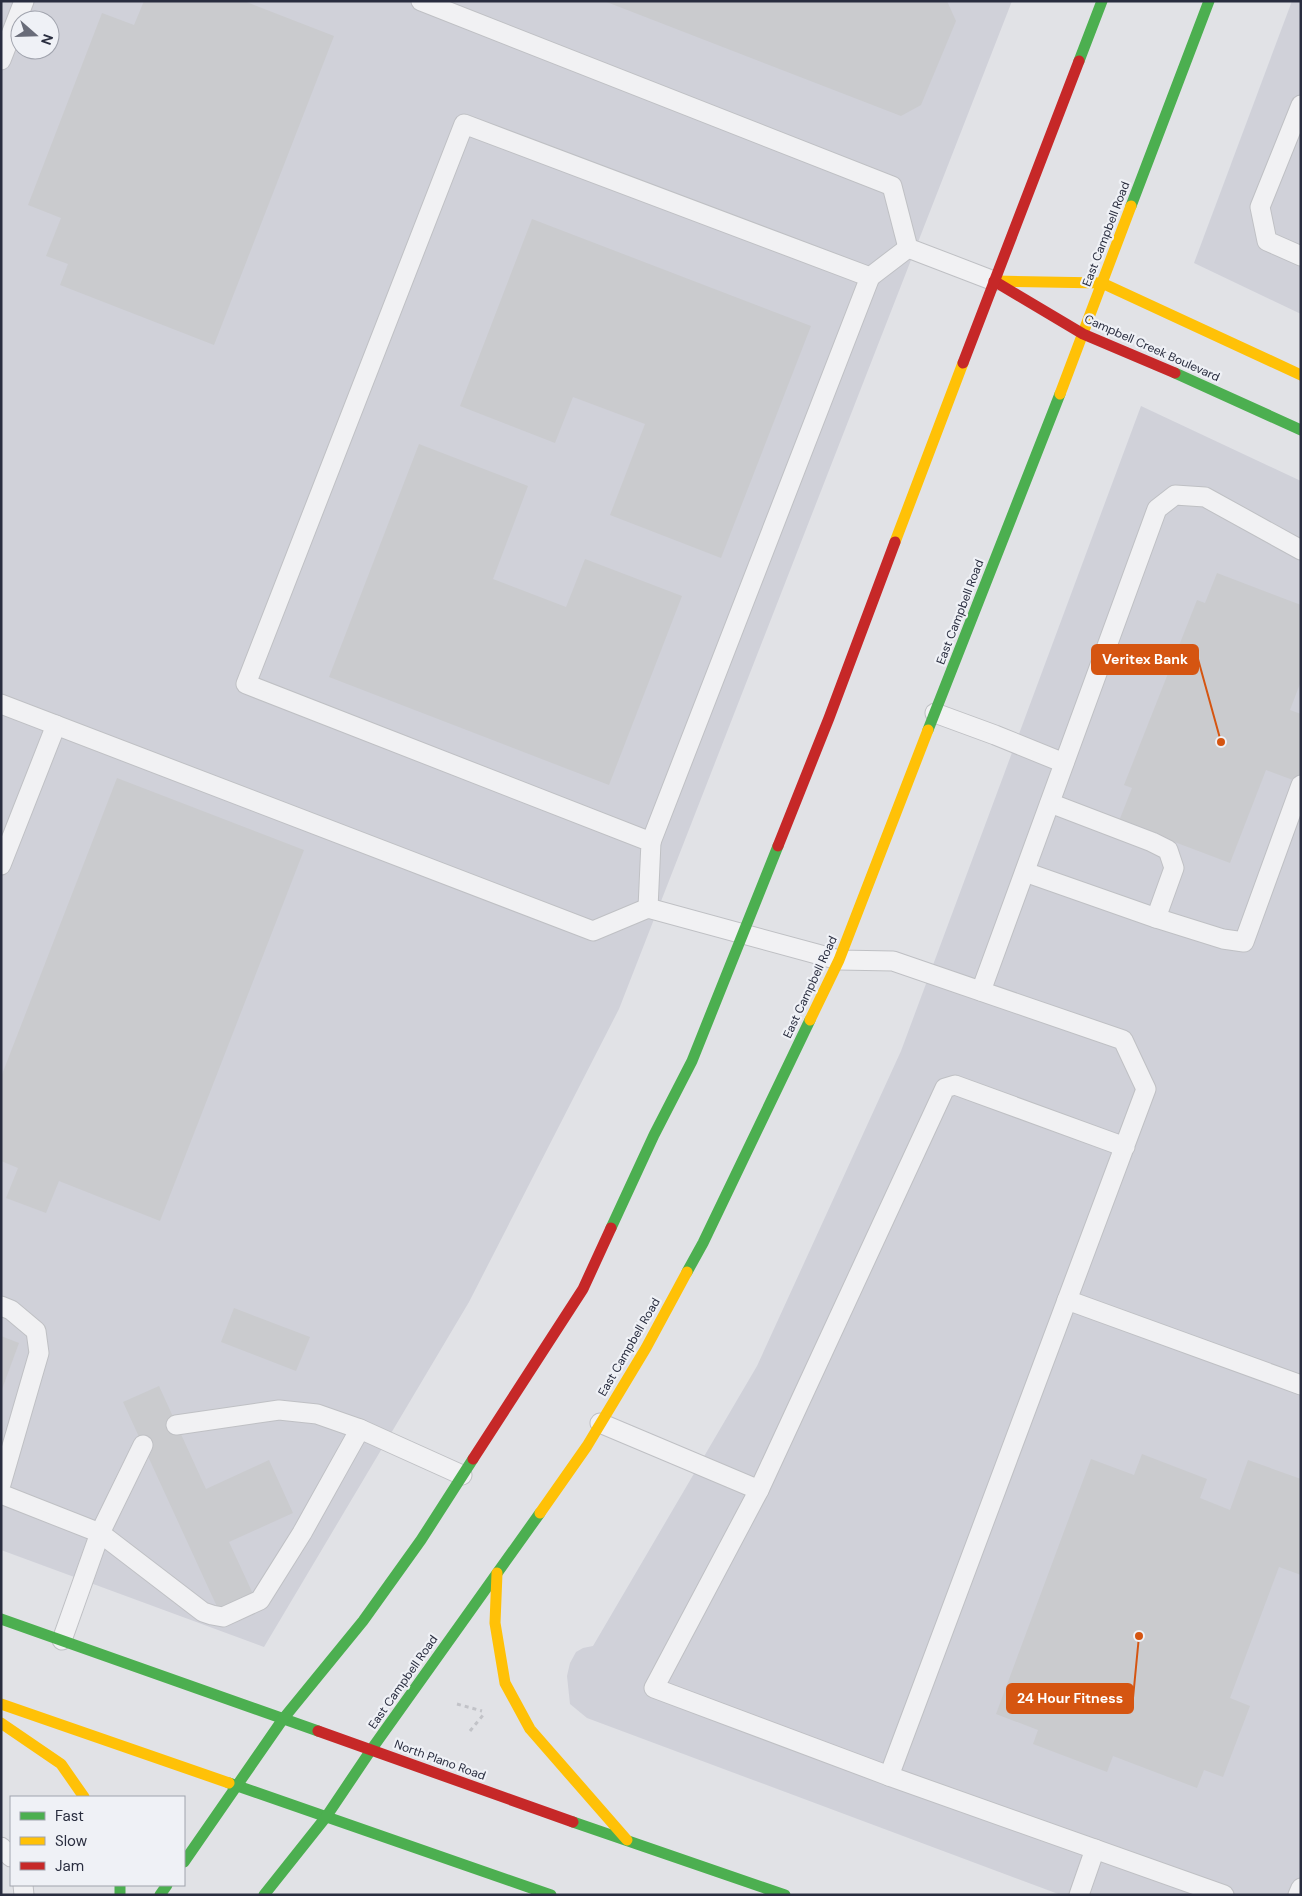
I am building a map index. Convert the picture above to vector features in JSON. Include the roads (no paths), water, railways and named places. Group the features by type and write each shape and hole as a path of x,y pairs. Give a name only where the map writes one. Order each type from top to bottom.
{"main road":[{"path":"185,1861 283,1719 363,1621 421,1540 583,1289 654,1135 692,1061 829,718 1102,1"},
{"name":"East Campbell Road","path":"264,1895 326,1816 587,1446 646,1348 703,1243 839,960 1083,334 1209,1"},
{"path":"994,281 1102,283 1301,375"},
{"name":"Campbell Creek Boulevard","path":"994,281 1083,334 1192,380 1301,430"},
{"path":"497,1573 495,1623 505,1683 530,1729 628,1841"},
{"name":"North Plano Road","path":"1,1619 785,1895"},
{"path":"1,1704 551,1895"},
{"path":"1,1723 61,1764 83,1796"}],"lane":[{"path":"1,60 24,1"},
{"path":"421,1 443,5 892,186 908,248"},
{"path":"1301,105 1260,207 1267,241 1301,256"},
{"path":"650,842 246,684 464,124 870,277"},
{"path":"908,248 994,281"},
{"path":"648,908 650,842 870,277 908,248"},
{"path":"981,991 1157,509 1174,495 1204,496 1301,550"},
{"path":"1,704 593,931 648,908 839,960 893,961 1124,1040 1146,1089 889,1776"},
{"path":"935,713 1064,763"},
{"path":"1,864 56,725"},
{"path":"1025,872 1156,918 1223,939 1244,942 1301,786"},
{"path":"1050,803 1152,842 1168,850 1174,868 1156,918"},
{"path":"1125,1146 955,1085 945,1088 759,1490 654,1688 889,1776 1224,1895"},
{"path":"1067,1300 1301,1385"},
{"path":"1,1306 11,1310 36,1330 38,1354 1,1484"},
{"path":"176,1425 278,1410 317,1414 360,1429 462,1475"},
{"path":"600,1423 759,1490"},
{"path":"1,1494 100,1533 203,1612 223,1617 260,1600 302,1533 360,1429"},
{"path":"62,1640 100,1533 143,1445"},
{"path":"1,1847 10,1856"},
{"path":"1079,1895 1095,1849"},
{"path":"1298,1895 1301,1888"}],"place":[{"name":"Veritex Bank","path":"1221,742"},
{"name":"24 Hour Fitness","path":"1139,1636"}]}
